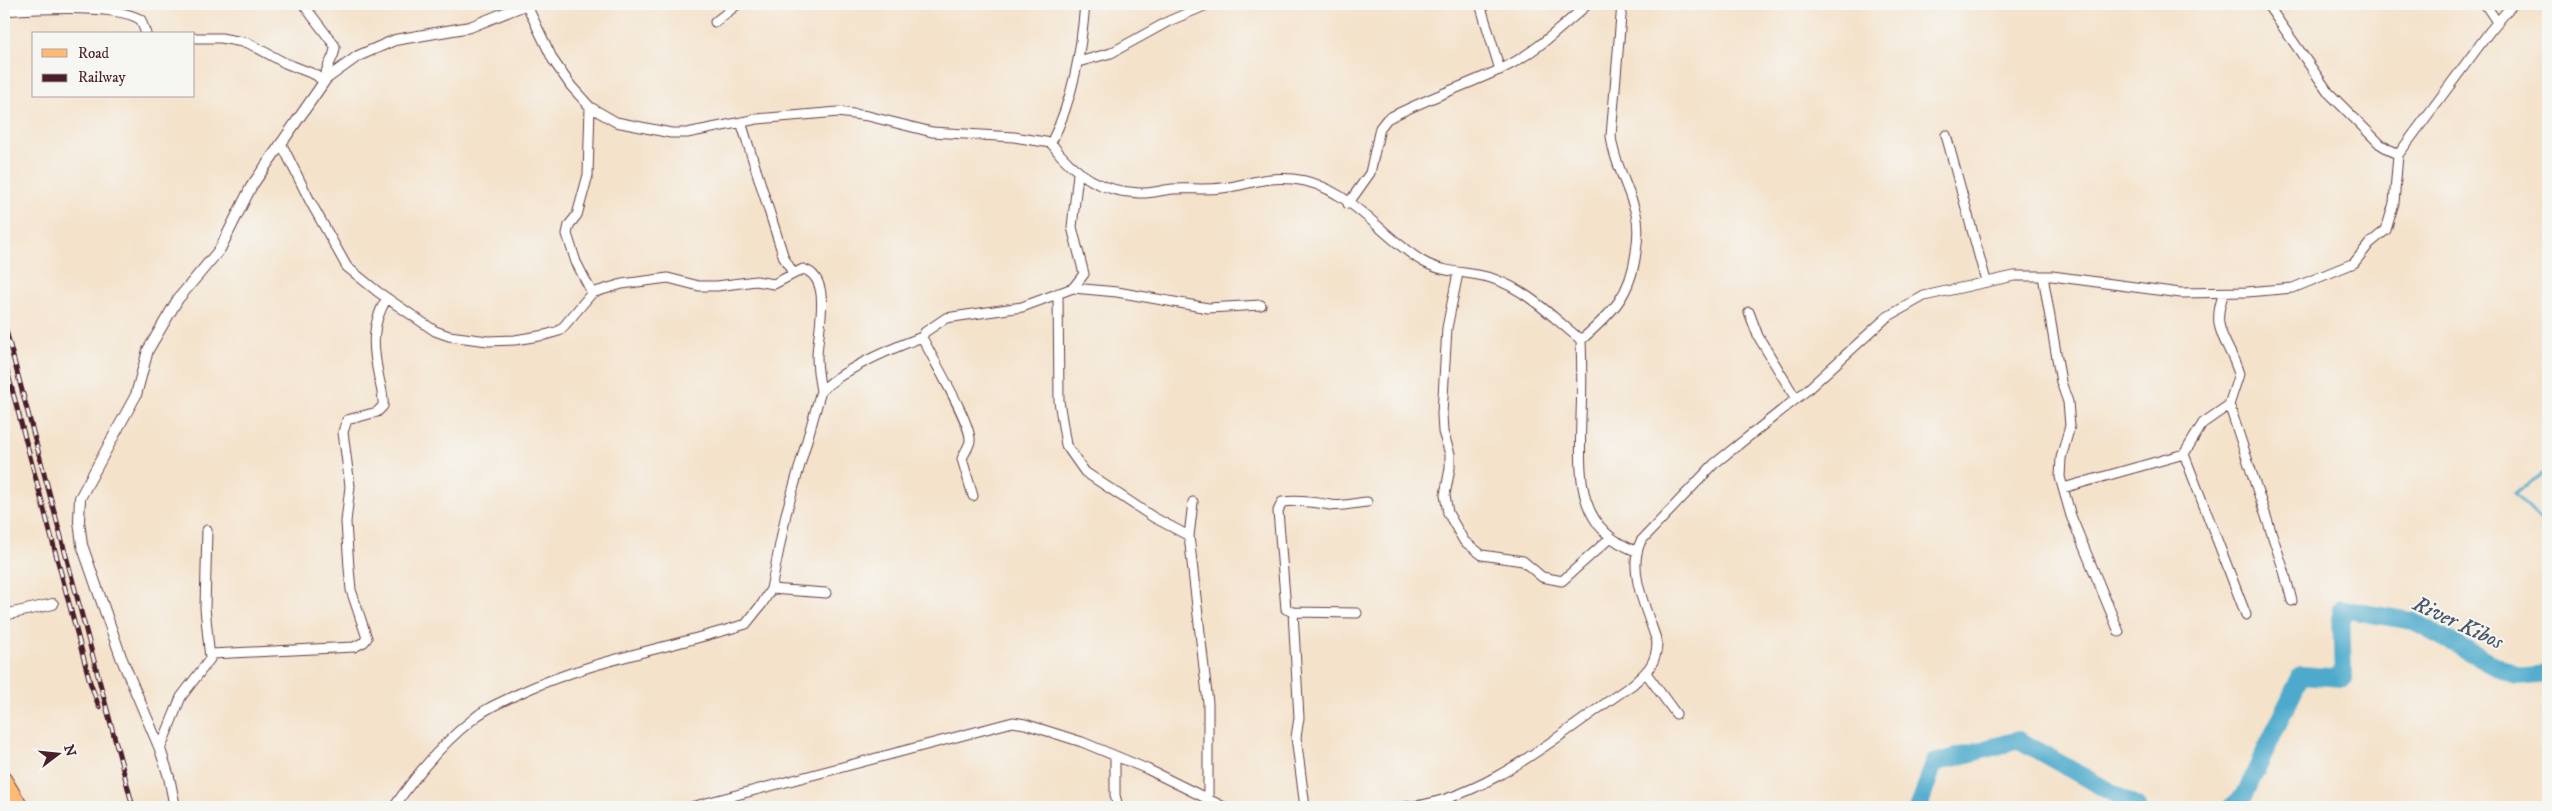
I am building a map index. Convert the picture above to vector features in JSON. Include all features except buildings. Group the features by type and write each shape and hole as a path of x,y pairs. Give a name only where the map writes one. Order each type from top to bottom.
{"main road":[{"path":"4,779 21,807"}],"street":[{"path":"303,4 335,46 335,53 326,70 325,80"},
{"path":"176,807 160,749 121,657 82,545 79,521 80,498 136,395 148,350 178,299 220,249 251,187 325,80 358,56 395,40 470,27 527,4 553,60 590,107 616,122 671,133 697,132 741,122 852,113 932,132 1021,138 1050,143 1063,160 1078,174 1111,188 1139,193 1172,189 1223,188 1264,178 1293,179 1324,188 1370,219 1420,260 1440,270 1491,278 1528,296 1542,305 1580,340 1581,482 1594,519 1610,538 1621,546 1636,551"},
{"path":"715,22 738,4"},
{"path":"1050,143 1061,123 1078,62 1084,4"},
{"path":"1078,62 1111,53 1169,21 1209,4"},
{"path":"1480,4 1500,70"},
{"path":"1348,204 1370,172 1380,128 1387,119 1458,86 1500,70 1545,41 1588,4"},
{"path":"1580,340 1610,314 1627,291 1635,265 1638,235 1636,214 1612,148 1611,136 1622,4"},
{"path":"2267,4 2329,93 2380,144 2398,155"},
{"path":"2485,4 2497,22"},
{"path":"1404,807 1444,801 1493,778 1632,685 1646,673 1654,663 1657,653 1657,642 1637,578 1636,551 1649,530 1714,464 1796,399 1898,310 1924,296 2014,276 2043,276 2180,293 2224,293 2293,288 2354,263 2370,243 2386,230 2394,203 2398,155 2497,22 2513,4"},
{"path":"4,11 40,9 122,12 141,20 145,32"},
{"path":"195,38 222,38 248,43 285,63 325,80"},
{"path":"590,107 588,175 577,215 569,225 567,234 576,262 592,293"},
{"path":"741,122 784,258 793,273"},
{"path":"1946,135 1986,281"},
{"path":"281,143 310,201 348,267 387,298 435,330 449,336 488,341 515,340 558,331 592,293 622,284 668,278 699,286 717,286 756,281 774,284 803,269 812,272 817,278 822,302 817,355 821,391 786,514 771,589 758,610 746,624 577,671 537,685 490,707 472,719 417,774 394,807"},
{"path":"1073,288 1084,274 1072,226 1078,174"},
{"path":"1458,273 1447,328 1442,423 1450,454 1445,503 1456,528 1464,541 1482,554 1522,560 1542,577 1562,581 1610,538"},
{"path":"2043,276 2061,382 2068,402 2070,426 2061,458 2063,488 2071,516 2119,632"},
{"path":"821,391 836,378 857,366 922,337 925,332 946,318 1022,307 1073,288 1117,292 1208,308 1261,305"},
{"path":"1058,293 1059,401 1066,445 1085,472 1152,517 1189,536"},
{"path":"2063,488 2184,454 2203,424 2229,405 2239,374 2219,328 2219,307 2224,293"},
{"path":"211,654 354,647 364,642 367,638 351,590 346,522 350,486 343,432 347,420 377,412 383,406 383,395 374,348 376,317 387,298"},
{"path":"1749,312 1758,336 1796,399"},
{"path":"922,337 956,403 968,432 969,442 962,459 973,496"},
{"path":"2229,405 2284,571 2292,601"},
{"path":"2184,454 2246,615"},
{"path":"1357,613 1293,612 1286,609 1284,605 1278,511 1280,505 1286,502 1309,501 1330,505 1367,502"},
{"path":"1193,502 1189,536 1208,704 1208,800"},
{"path":"160,749 182,697 208,665 211,654 205,608 207,530"},
{"path":"771,589 826,593"},
{"path":"4,615 52,604"},
{"path":"1293,612 1300,718 1296,737 1305,791 1305,807"},
{"path":"1646,673 1676,714"},
{"path":"691,807 1013,722 1082,742 1181,785 1224,807"},
{"path":"1115,756 1115,795 1118,807"}],"waterway":[{"path":"2548,470 2514,494 2548,527"},
{"name":"River Kibos","path":"2231,807 2244,796 2301,675 2343,678 2341,609 2412,621 2517,677 2548,674"},
{"name":"River Kibos","path":"1919,807 1934,763 2019,740 2137,807"}],"railway":[{"path":"4,323 133,807"},
{"path":"4,359 90,682 99,707"}]}
